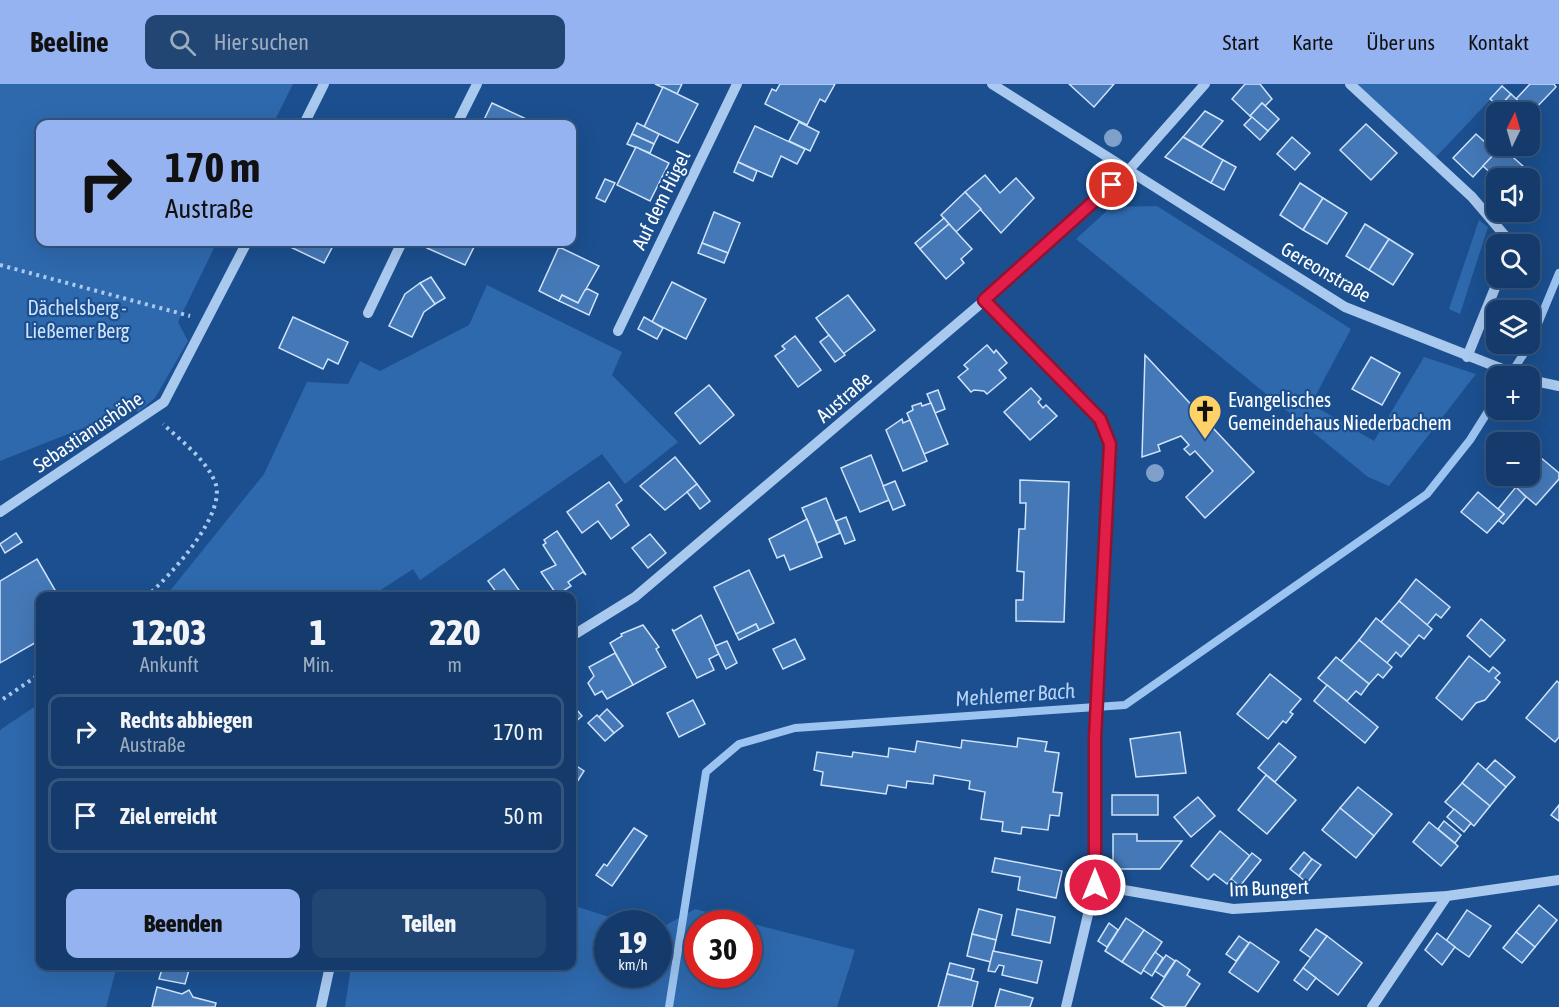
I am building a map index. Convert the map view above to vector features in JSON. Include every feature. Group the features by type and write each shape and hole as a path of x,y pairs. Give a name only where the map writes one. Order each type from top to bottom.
{"street":[{"path":"306,120 324,84"},
{"path":"460,120 477,84"},
{"name":"Auf dem Hügel","path":"618,331 737,84"},
{"name":"Gereonstraße","path":"992,84 1345,307 1491,366"},
{"name":"Austraße","path":"576,633 634,597 984,300 1128,171 1205,84"},
{"path":"1350,84 1472,197 1503,234"},
{"name":"Sebastianushöhe","path":"0,512 152,413 172,390 245,246"},
{"path":"368,313 400,246"},
{"path":"1467,357 1495,288"},
{"path":"984,300 1100,419 1110,444 1095,738 1095,885 1066,1007"},
{"path":"1540,382 1559,386"},
{"name":"Im Bungert","path":"1095,885 1233,909 1447,896 1559,880"},
{"path":"1372,1007 1447,896"},
{"path":"321,1007 329,970"}],"path":[{"path":"0,265 208,321"},
{"path":"150,592 199,538 215,508 216,485 207,467 152,413"},
{"path":"3,699 36,677"}],"green space":[{"name":"Dächelsberg - Ließemer Berg","path":"0,84 293,84 275,120 36,120 36,246 215,246 178,322 188,341 155,398 138,412 131,409 0,461"},
{"path":"1356,84 1505,84 1435,158"},
{"path":"1157,206 1351,329 1311,404 1374,441 1424,357 1476,374 1389,486 1368,477 1076,239 1111,207"},
{"path":"1479,220 1488,227 1460,314 1449,309"},
{"path":"487,285 622,352 612,375 678,442 625,484 602,454 420,580 413,569 378,592 169,592 264,474 307,382 348,384 360,361 380,371 469,325"},
{"path":"36,706 36,970 116,970 106,1007 0,1007 0,730"},
{"path":"576,906 594,912 594,988 672,988 672,922 684,915 684,988 762,988 762,926 855,950 837,1007 345,1007 350,970 576,970"}],"building":[{"path":"655,84 682,84 677,94"},
{"path":"780,84 835,84 825,102 820,99 807,125 765,104 772,89 776,91"},
{"path":"1069,84 1114,84 1094,107"},
{"path":"1245,84 1260,84 1272,99 1265,106 1262,103 1250,116 1232,99"},
{"path":"1530,84 1554,84 1556,87 1540,104 1519,102 1516,99"},
{"path":"1502,86 1511,94 1504,102 1493,102 1490,99"},
{"path":"663,87 698,104 678,143 644,127"},
{"path":"1511,94 1519,102 1504,102"},
{"path":"492,103 528,120 484,120"},
{"path":"1262,103 1279,119 1268,131 1250,116"},
{"path":"1205,111 1223,121 1201,147 1183,137"},
{"path":"1252,117 1268,131 1260,140 1244,125"},
{"path":"799,122 819,132 810,151 789,141"},
{"path":"637,123 659,134 654,144 632,134"},
{"path":"1366,124 1397,153 1371,180 1340,150"},
{"path":"755,126 805,149 797,164 781,156 772,177 738,162"},
{"path":"632,134 654,144 650,153 627,144"},
{"path":"1476,134 1486,143 1486,156 1492,156 1473,177 1453,158"},
{"path":"1183,137 1223,160 1211,183 1165,157"},
{"path":"1292,137 1310,153 1295,170 1277,154"},
{"path":"636,147 669,163 650,201 617,185"},
{"path":"1492,156 1512,156 1524,167 1486,169 1483,166"},
{"path":"1223,160 1236,167 1224,190 1211,183"},
{"path":"738,162 757,171 753,181 734,172"},
{"path":"985,175 1000,193 1016,178 1034,198 1001,233 965,192"},
{"path":"605,179 615,183 605,202 596,198"},
{"path":"1300,183 1323,198 1303,230 1280,215"},
{"path":"965,192 981,209 956,232 941,215"},
{"path":"1323,198 1347,213 1327,244 1303,230"},
{"path":"714,212 740,223 728,253 702,243"},
{"path":"944,218 949,224 920,249 915,243"},
{"path":"949,224 972,249 961,259 964,263 946,279 920,249"},
{"path":"1365,224 1389,239 1369,270 1346,256"},
{"path":"1389,239 1413,254 1393,285 1369,270"},
{"path":"702,243 728,253 724,263 698,253"},
{"path":"288,246 333,246 324,263"},
{"path":"428,246 474,247 465,265 427,248"},
{"path":"559,247 599,266 578,303 562,295 559,301 539,291"},
{"path":"431,277 445,298 435,304 420,283"},
{"path":"672,282 706,299 686,339 652,322"},
{"path":"420,283 435,304 424,312 412,337 389,326 405,294"},
{"path":"588,289 598,294 589,315 559,301 562,295 578,303 585,290"},
{"path":"848,295 875,330 843,354 816,318"},
{"path":"293,317 348,342 338,364 328,359 323,369 279,348"},
{"path":"644,317 663,328 657,339 638,329"},
{"path":"829,335 845,355 835,362 820,342"},
{"path":"795,336 821,370 798,387 775,356 785,349 782,346"},
{"path":"987,345 994,353 996,350 1007,363 999,370 1006,378 987,394 984,391 971,392 958,377 968,369 964,365"},
{"name":"Evangelisches Gemeindehaus Niederbachem","path":"1145,355 1254,472 1205,518 1186,497 1213,471 1195,451 1190,455 1184,449 1189,445 1181,436 1158,445 1160,451 1142,457"},
{"path":"1371,357 1400,373 1382,405 1352,389"},
{"path":"709,385 734,415 700,444 675,413"},
{"path":"1031,388 1041,399 1038,402 1043,408 1046,405 1057,416 1030,440 1004,412"},
{"path":"938,390 945,409 935,413 927,394"},
{"path":"921,403 922,406 931,403 948,444 924,454 907,413 913,410 912,406"},
{"path":"902,419 903,423 910,420 927,461 903,471 886,430"},
{"path":"871,455 889,500 860,512 841,468"},
{"path":"675,457 697,484 665,510 640,486"},
{"path":"1540,457 1559,473 1559,479 1536,505 1515,487 1540,486"},
{"path":"1020,480 1069,482 1064,622 1016,621 1016,600 1023,600 1024,572 1017,571 1019,529 1025,529 1026,503 1020,503"},
{"path":"895,481 905,505 893,510 883,486"},
{"path":"609,482 622,500 616,505 629,525 611,539 598,521 582,533 567,512"},
{"path":"697,484 710,501 700,509 687,492"},
{"path":"1516,487 1526,497 1503,524 1498,520 1504,514 1498,509"},
{"path":"1478,492 1504,514 1487,533 1461,512"},
{"path":"826,498 840,533 817,543 802,508"},
{"path":"846,517 855,540 845,544 836,521"},
{"path":"807,519 822,557 790,570 784,555 777,558 769,539"},
{"path":"557,531 586,575 583,572 568,582 571,586 562,592 555,592 541,572 556,565 543,545 546,543 544,540"},
{"path":"16,533 22,542 5,553 0,544"},
{"path":"650,534 666,553 648,568 632,548"},
{"path":"37,559 56,592 36,592 36,642 0,663 0,581"},
{"path":"504,569 519,590 496,592 488,581"},
{"path":"749,570 774,623 759,630 756,624 736,634 714,587"},
{"path":"1416,579 1450,607 1441,618 1436,614 1427,625 1399,601"},
{"path":"1399,601 1432,629 1424,639 1419,635 1410,646 1381,622"},
{"path":"701,615 719,654 709,659 714,670 697,678 672,629 674,631"},
{"path":"1376,618 1410,646 1401,657 1396,652 1387,663 1359,640"},
{"path":"1481,619 1505,640 1490,657 1467,636"},
{"path":"756,624 759,630 739,640 736,634"},
{"path":"643,625 659,647 656,649 666,667 633,685 610,643 622,636 621,634"},
{"path":"795,639 805,659 783,669 773,649"},
{"path":"1359,640 1392,667 1383,678 1378,674 1369,684 1341,661"},
{"path":"727,641 737,663 726,669 715,646"},
{"path":"615,653 633,685 607,699 602,691 595,695 588,683 594,676 589,667"},
{"path":"1469,656 1489,672 1493,667 1500,673 1495,678 1500,682 1485,700 1476,703 1462,720 1436,698"},
{"path":"1336,657 1369,684 1361,695 1356,691 1347,701 1318,678"},
{"path":"1270,674 1301,699 1290,712 1293,714 1286,723 1283,721 1268,739 1237,714"},
{"path":"1557,681 1559,683 1559,737 1555,742 1526,718"},
{"path":"1327,685 1378,727 1365,743 1314,701"},
{"path":"693,700 705,724 679,737 667,713"},
{"path":"576,709 582,716 576,721"},
{"path":"607,709 623,726 614,733 599,717"},
{"path":"597,715 614,733 605,741 588,723"},
{"path":"1180,732 1186,773 1136,777 1130,739"},
{"path":"1018,738 1047,742 1045,751 1059,753 1053,792 1062,793 1059,816 1050,815 1048,830 1022,827 1021,834 1002,831 1003,822 981,819 985,792 969,789 970,781 934,775 933,784 907,781 906,788 888,785 886,794 821,785 823,772 814,770 817,752 852,757 853,752 888,757 889,748 915,752 917,741 961,748 962,740 1017,747"},
{"path":"1279,743 1296,757 1275,782 1258,768"},
{"path":"1495,760 1515,777 1506,787 1486,770"},
{"path":"1478,763 1506,787 1490,806 1462,783"},
{"path":"576,766 584,771 576,781"},
{"path":"1266,775 1296,800 1267,834 1238,810"},
{"path":"1462,783 1490,806 1474,826 1445,802"},
{"path":"1358,787 1392,814 1374,836 1340,808"},
{"path":"1112,795 1158,795 1158,815 1112,815"},
{"path":"1198,797 1215,816 1191,837 1174,817"},
{"path":"1559,805 1559,821 1551,815"},
{"path":"1340,808 1374,836 1356,858 1322,830"},
{"path":"1454,809 1471,823 1464,832 1447,817"},
{"path":"1444,821 1461,835 1455,843 1438,829"},
{"path":"1429,822 1458,846 1441,866 1413,842"},
{"path":"634,828 647,836 612,886 596,875 604,864 607,866"},
{"path":"1220,831 1250,856 1227,884 1214,874 1208,880 1191,866"},
{"path":"1113,834 1137,834 1137,841 1182,841 1160,869 1113,869"},
{"path":"1304,852 1312,859 1299,876 1290,869"},
{"path":"1252,853 1261,860 1240,886 1231,879"},
{"path":"995,858 1062,871 1056,898 1018,890 1020,877 992,872"},
{"path":"1312,859 1321,865 1307,883 1299,876"},
{"path":"1539,905 1557,920 1535,947 1516,932"},
{"path":"979,909 1002,915 996,940 972,934"},
{"path":"1017,909 1055,917 1050,943 1012,935"},
{"path":"1467,910 1491,926 1469,957 1446,941"},
{"path":"1126,918 1144,930 1122,962 1105,951"},
{"path":"1109,923 1118,930 1107,947 1098,941"},
{"path":"1316,929 1327,936 1311,958 1300,950"},
{"path":"1144,930 1162,942 1141,974 1122,962"},
{"path":"1516,932 1535,947 1522,963 1503,948"},
{"path":"1437,933 1455,947 1442,965 1425,950"},
{"path":"972,934 996,940 991,962 967,956"},
{"path":"1239,936 1249,943 1236,961 1226,954"},
{"path":"1327,936 1362,963 1338,995 1303,968"},
{"path":"1250,942 1279,962 1258,992 1229,972"},
{"path":"993,951 1042,961 1037,983 1002,975 1004,966 999,965 995,972 988,971"},
{"path":"1155,952 1163,958 1152,976 1143,970"},
{"path":"1166,955 1175,961 1164,977 1155,971"},
{"path":"1176,960 1190,970 1187,975 1200,984 1185,1007 1165,1007 1151,998"},
{"path":"950,963 974,969 971,980 947,974"},
{"path":"1303,968 1316,978 1307,990 1294,980"},
{"path":"162,970 189,970 185,984 159,979"},
{"path":"947,974 978,982 972,1007 938,1007"},
{"path":"157,987 182,994 189,990 193,997 216,1003 215,1007 152,1007"},
{"path":"1000,989 1033,998 1030,1007 995,1007"}],"waterway":[{"name":"Mehlemer Bach","path":"1540,319 1559,273"},
{"name":"Mehlemer Bach","path":"1516,366 1524,354"},
{"name":"Mehlemer Bach","path":"669,1007 706,772 739,744 795,728 1125,705 1427,494 1470,440 1486,415"}],"place":[{"name":"Evangelisches Gemeindehaus Niederbachem","path":"1205,440"}],"route":[{"path":"1095,885 1095,738 1110,444 1100,419 984,300 1112,185"}]}
